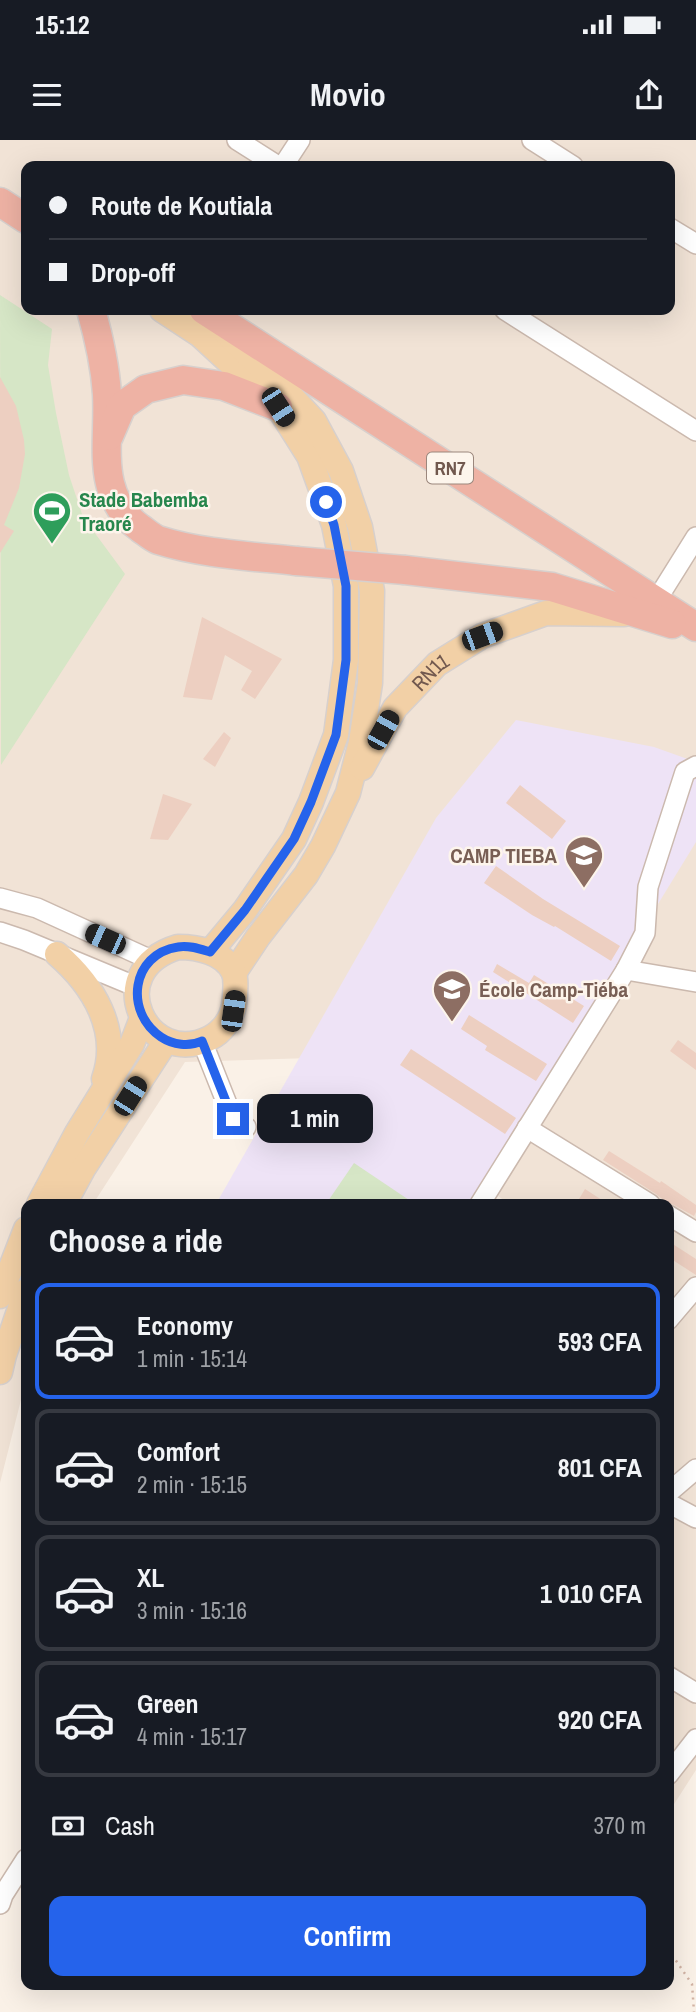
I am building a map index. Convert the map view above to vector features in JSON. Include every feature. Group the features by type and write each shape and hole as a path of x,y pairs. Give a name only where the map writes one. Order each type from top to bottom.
{"highway":[{"path":"0,181 21,195"},
{"path":"0,202 21,216"},
{"path":"92,315 101,344 106,383 108,478 118,507 128,519 155,539 198,550 552,587 650,608 696,633"},
{"name":"RN7","path":"210,315 650,608 696,627"},
{"path":"106,445 122,406 146,389 183,380 224,386 278,407"}],"main road":[{"path":"170,315 200,335 278,407 309,456 334,525 346,586 346,660 336,735 294,839 245,910 210,952"},
{"name":"RN11","path":"208,315 314,421 341,471 360,527 372,591 370,683 361,742 348,793"},
{"name":"RN11","path":"233,973 306,875 395,708 437,664 482,636 547,613 650,608"},
{"path":"194,947 210,952 222,958 233,973 233,1011 225,1026 213,1037 180,1045 166,1041 151,1031 142,1018 137,1003 137,988 142,973 151,960 163,951 194,947"},
{"path":"41,1199 105,1076 109,1043 103,1014 91,989 57,954"},
{"path":"77,1133 132,1044 142,1018"},
{"path":"67,1199 83,1169 166,1041"},
{"path":"0,1296 21,1242"},
{"path":"0,1372 21,1305"}],"street":[{"path":"237,140 273,161"},
{"path":"285,161 300,140"},
{"path":"532,140 565,161"},
{"path":"675,231 696,244"},
{"path":"513,315 696,431"},
{"path":"650,608 696,537"},
{"path":"483,1199 626,970 645,933 648,887 685,772 696,766"},
{"path":"0,898 37,908 151,960"},
{"path":"0,932 137,988"},
{"path":"626,970 696,982"},
{"path":"202,1041 233,1119 246,1126"},
{"path":"527,1128 642,1199"},
{"path":"674,1219 696,1232"},
{"path":"674,1313 696,1287"},
{"path":"674,1488 696,1469"},
{"path":"674,1506 696,1518"},
{"path":"674,1680 696,1693"},
{"path":"674,1763 684,1743"},
{"path":"0,1904 21,1867"}],"path":[{"path":"674,1958 692,1983 694,2012"}],"shaded area":[{"path":"0,140 696,140 696,1770 674,1804 674,1199 502,1199 310,1058 185,1062 96,1199 21,1199 21,1400 0,1483"},
{"name":"École Camp-Tiéba","path":"516,720 654,747 696,762 696,842 477,1199 219,1199 436,818"}],"green space":[{"name":"Stade Babemba Traoré","path":"0,295 21,309 21,315 31,315 52,329 48,365 69,475 83,517 125,574 1,765"},
{"path":"354,1163 408,1199 329,1199"}],"building":[{"path":"0,377 16,406 25,454 19,488 4,525 14,531 0,553"},
{"path":"202,617 282,659 255,699 241,690 252,671 225,655 212,700 183,697"},
{"path":"224,732 231,738 215,767 203,759"},
{"path":"520,785 566,821 552,839 506,803"},
{"path":"163,794 192,804 168,840 150,839"},
{"path":"496,866 543,899 620,946 611,961 532,915 484,883"},
{"path":"497,964 529,983 534,975 584,1006 573,1023 493,972"},
{"path":"469,1015 547,1064 536,1081 485,1050 487,1046 461,1029"},
{"path":"678,1040 696,1053 696,1070 670,1051"},
{"path":"411,1049 516,1118 505,1134 400,1065"},
{"path":"609,1151 660,1183 661,1181 696,1205 694,1216 674,1205 674,1199 662,1199 603,1160"},
{"path":"585,1189 600,1199 579,1199"},
{"path":"674,1245 696,1259 696,1275 674,1261"}],"place":[{"name":"Stade Babemba Traoré","path":"52,545"},
{"name":"CAMP TIEBA","path":"584,889"},
{"name":"École Camp-Tiéba","path":"452,1023"}],"route":[{"path":"233,1119 202,1041 180,1045 166,1041 151,1031 142,1018 137,1003 137,988 142,973 151,960 163,951 194,947 210,952 245,910 294,839 311,802 336,735 346,660 346,586 334,525 326,502"}]}
